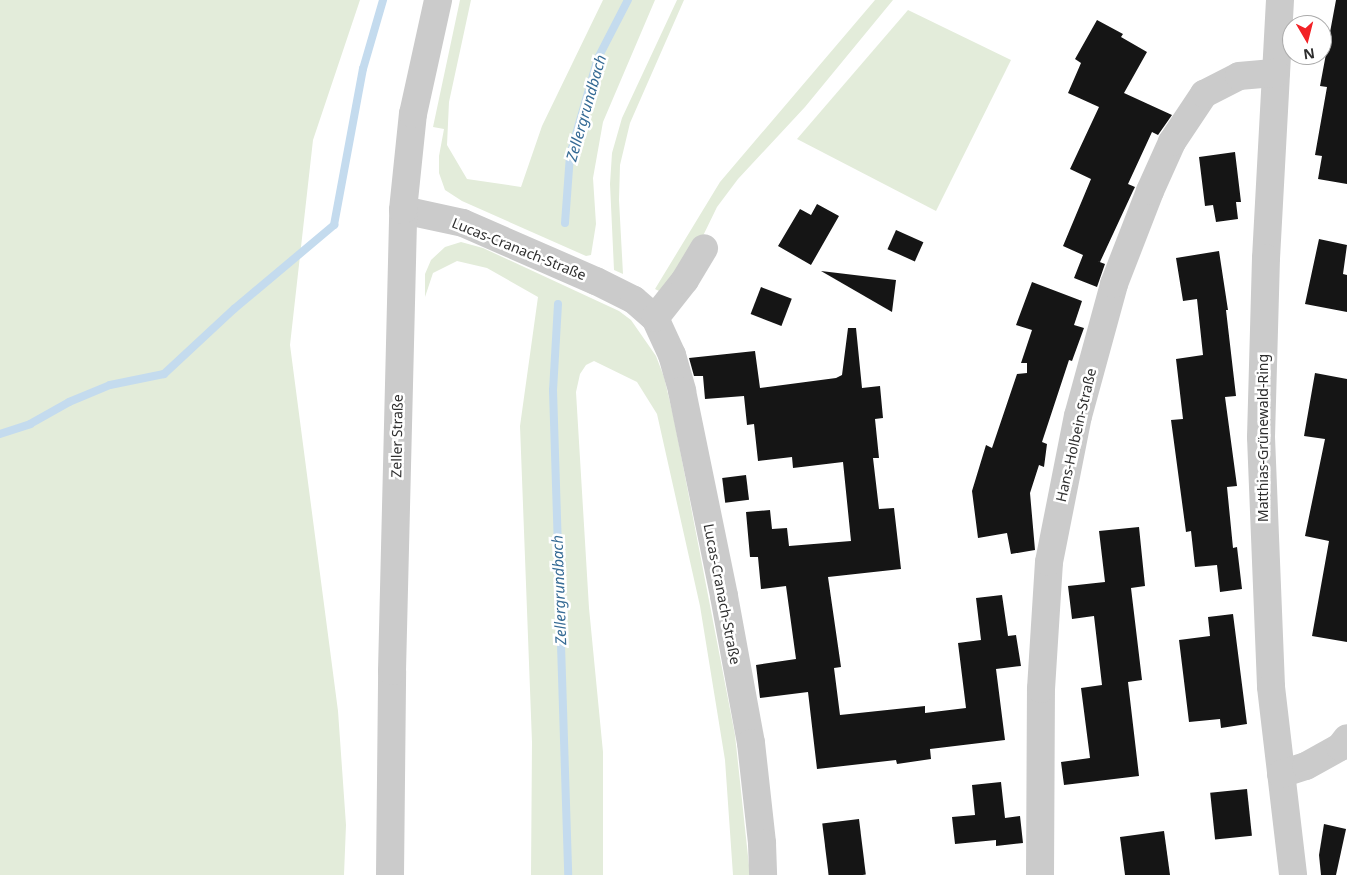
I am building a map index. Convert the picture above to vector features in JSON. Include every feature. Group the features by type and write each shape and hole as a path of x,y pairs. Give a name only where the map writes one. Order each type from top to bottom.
{"street":[{"name":"Zeller Straße","path":"390,875 392,671 403,210 413,114 438,0"},
{"name":"Matthias-Grünewald-Ring","path":"1280,0 1266,258 1261,437 1271,687 1293,875"},
{"name":"Hans-Holbein-Straße","path":"1040,875 1041,689 1049,562 1078,416 1114,284 1150,191 1172,142 1204,94 1239,76 1276,73"},
{"name":"Lucas-Cranach-Straße","path":"403,210 463,223 604,284 634,300 655,318 672,355 682,391 724,596 751,743 763,875"},
{"path":"655,318 685,280 704,248"},
{"path":"1281,774 1306,766 1340,747 1347,738"}],"green space":[{"path":"0,0 360,0 313,140 290,345 338,711 346,825 344,875 0,875"},
{"path":"460,0 471,0 449,102 447,145 467,179 521,187 542,126 603,0 655,0 603,122 593,178 596,224 591,255 586,256 462,201 445,190 439,173 439,156 444,129 433,127"},
{"path":"677,0 684,0 630,123 620,165 619,200 623,274 614,270 610,184 612,153 622,118"},
{"path":"875,0 893,0 805,107 738,179 717,207 700,242 665,294 655,289 720,182"},
{"path":"908,10 1011,60 936,211 797,139"},
{"path":"461,242 483,248 619,311 631,320 656,356 664,377 674,419 735,735 750,875 733,875 725,760 700,606 657,414 637,382 594,361 586,365 580,374 576,392 589,608 603,752 603,875 531,875 532,742 520,426 538,297 487,268 457,261 433,273 425,297 425,274 431,260 445,247"}],"building":[{"path":"1336,0 1347,0 1347,184 1318,179 1322,156 1315,155 1327,87 1320,86 1324,65 1332,65 1332,22"},
{"path":"1097,20 1123,34 1121,37 1147,52 1124,93 1172,115 1158,135 1152,132 1128,184 1135,187 1100,262 1097,261 1105,264 1097,287 1074,278 1083,255 1063,246 1091,179 1070,169 1099,107 1068,93 1081,63 1075,59"},
{"path":"1235,152 1241,202 1236,202 1238,219 1216,222 1213,205 1205,206 1199,157"},
{"path":"817,204 839,216 811,265 778,246 800,209 811,215"},
{"path":"896,230 923,242 915,261 887,249"},
{"path":"1319,239 1347,245 1343,274 1347,275 1347,312 1305,304"},
{"path":"1219,251 1228,310 1226,310 1236,396 1225,397 1237,486 1227,487 1233,548 1237,547 1242,589 1220,592 1217,565 1195,567 1191,531 1186,532 1171,420 1183,419 1176,359 1203,355 1197,299 1183,301 1176,258"},
{"path":"821,271 896,280 892,312"},
{"path":"1032,282 1082,301 1074,325 1084,328 1072,361 1069,360 1042,442 1047,444 1044,467 1039,465 1030,493 1035,550 1011,554 1007,533 978,538 972,491 986,445 992,448 1017,374 1027,373 1027,363 1021,363 1032,330 1016,325"},
{"path":"761,287 792,299 781,326 751,314"},
{"path":"848,328 856,328 862,388 880,386 883,418 875,419 879,458 873,458 879,509 894,508 901,569 828,577 841,667 834,668 840,715 925,706 925,713 966,708 958,643 981,640 976,598 1002,595 1008,636 1016,635 1021,666 996,669 1005,740 930,749 931,759 897,764 896,760 817,769 808,692 760,698 756,665 796,659 786,586 761,589 758,557 750,557 746,512 770,510 772,529 787,528 789,546 851,541 843,462 793,468 792,457 758,461 754,424 747,425 744,396 705,399 703,376 694,376 689,358 755,351 760,388 836,378 842,375"},
{"path":"1315,373 1347,379 1347,642 1312,636 1329,541 1305,536 1325,439 1304,436"},
{"path":"746,475 749,500 725,503 722,478"},
{"path":"1139,527 1145,586 1131,588 1142,680 1128,682 1139,776 1064,785 1061,762 1090,758 1081,688 1102,685 1094,616 1072,619 1068,586 1105,582 1099,531"},
{"path":"1233,614 1247,724 1221,728 1220,719 1189,722 1179,640 1210,636 1208,617"},
{"path":"1001,782 1005,818 1020,816 1023,843 996,846 996,840 955,844 952,817 975,815 972,785"},
{"path":"1247,789 1252,836 1215,840 1210,793"},
{"path":"859,819 866,875 829,875 822,824"},
{"path":"1324,824 1346,829 1336,875 1321,875 1319,855"},
{"path":"1164,831 1170,875 1125,875 1120,837"}],"waterway":[{"path":"0,434 30,424 69,402 110,385 164,374 234,309 334,225 363,69 383,0"},
{"name":"Zellergrundbach","path":"565,223 570,155 598,58 628,0"},
{"name":"Zellergrundbach","path":"558,304 553,390 568,875"}]}
